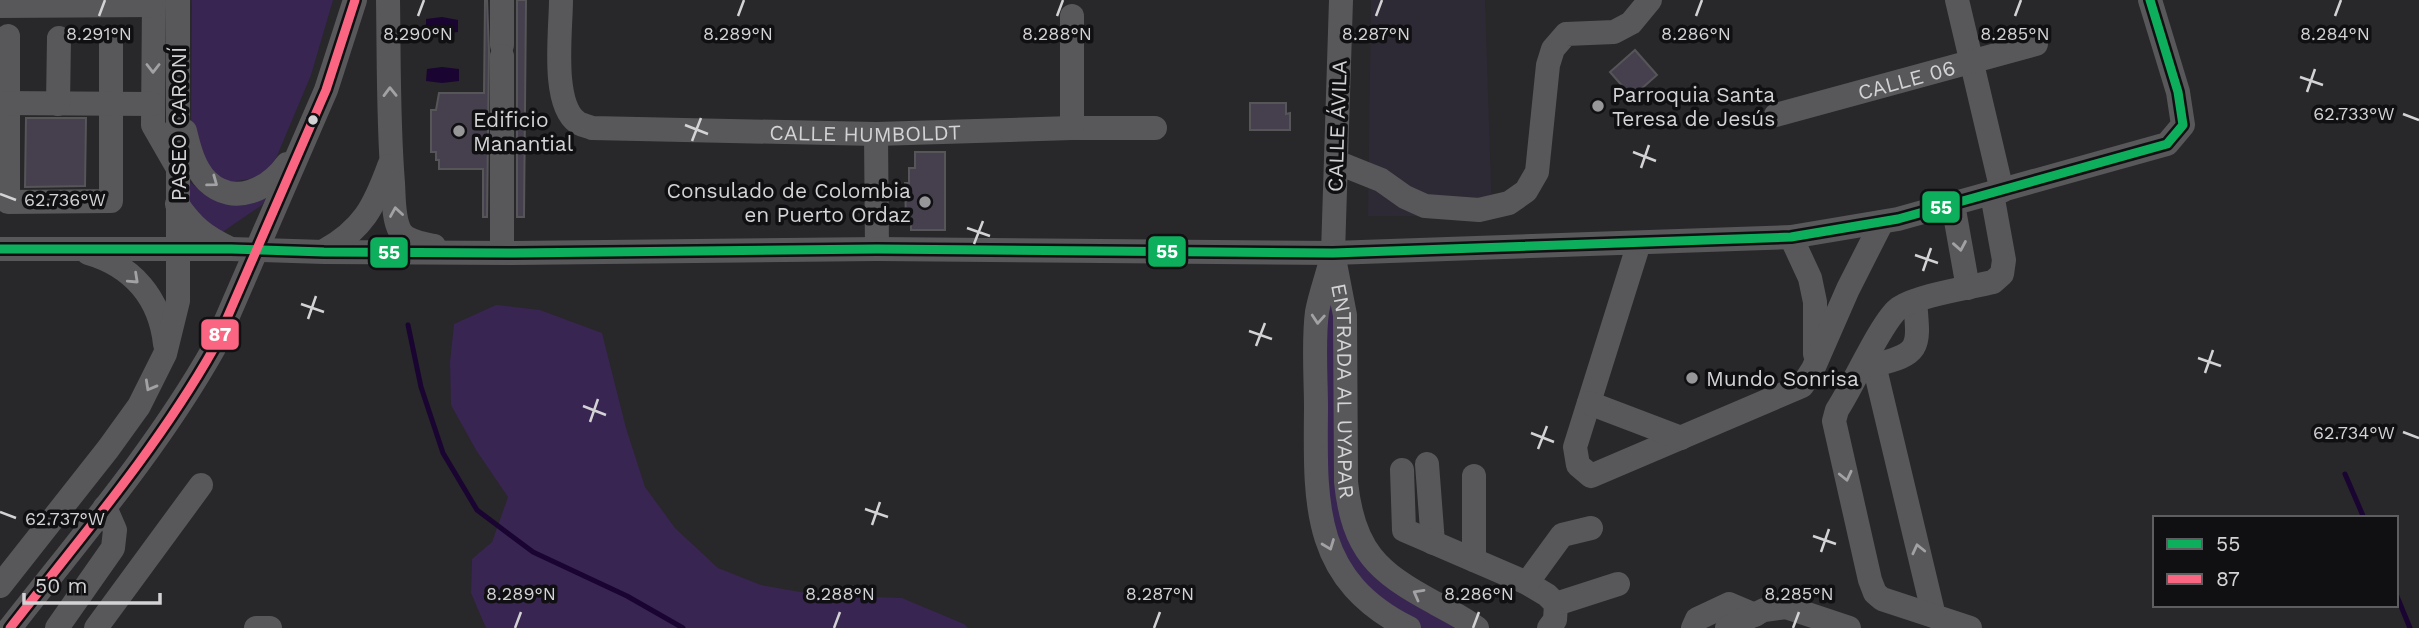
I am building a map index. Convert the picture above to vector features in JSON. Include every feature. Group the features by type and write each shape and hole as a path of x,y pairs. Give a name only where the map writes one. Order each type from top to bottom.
{"street":[{"name":"PASEO CARONÍ","path":"0,586 131,417 156,377 166,354 178,301 178,0"},
{"path":"10,628 162,432 192,386 232,311 243,249 302,146 326,90 355,0"},
{"path":"388,0 391,160 395,212 400,230 411,241 497,252"},
{"path":"497,252 502,0"},
{"name":"CALLE HUMBOLDT","path":"561,0 560,89 566,109 577,122 592,128 876,134 1154,128"},
{"name":"CALLE ÁVILA","path":"1333,253 1341,0"},
{"path":"1336,162 1381,180 1405,197 1425,206 1479,210 1509,203 1526,191 1537,172 1548,65 1553,49 1566,34 1614,32 1631,23 1650,0"},
{"path":"1957,0 1997,192 2004,260 2002,274 1993,282 1915,301 1898,309 1886,323 1872,358 1837,410 1834,421 1875,593 1882,599 1970,628"},
{"path":"0,249 497,252 877,249 1333,253 1791,237 1882,222 2167,144 2183,125 2178,92 2150,0"},
{"path":"4,4 154,3 153,124 177,166"},
{"path":"1072,16 1072,128"},
{"path":"8,36 4,103 8,202 111,201 111,39"},
{"path":"58,104 59,37"},
{"name":"CALLE 06","path":"1776,116 2036,44"},
{"path":"178,100 193,158 208,181 226,190 239,194 265,187 277,178 302,146"},
{"path":"4,103 153,104"},
{"path":"876,134 877,249"},
{"path":"324,252 351,235 372,207 391,160"},
{"path":"177,204 204,235 243,249"},
{"path":"1953,204 1968,288"},
{"path":"1639,243 1575,447 1578,465 1591,476 1802,386 1815,365 1848,289 1882,222"},
{"path":"1791,237 1810,278 1815,302 1815,365"},
{"path":"74,249 112,261 133,277 148,294 158,309 166,354"},
{"name":"ENTRADA AL UYAPAR","path":"1333,253 1317,312 1317,499 1330,551 1350,584 1375,609 1409,628"},
{"name":"ENTRADA AL UYAPAR","path":"1333,253 1345,315 1346,482 1354,524 1374,562 1388,575 1477,628"},
{"path":"1812,290 1848,289"},
{"path":"1872,358 1901,359 1912,350 1918,335 1915,301"},
{"path":"1872,358 1934,615"},
{"path":"1589,403 1681,438"},
{"path":"1427,464 1433,543"},
{"path":"1402,470 1402,528 1527,583 1547,595 1556,604 1555,620 1549,628"},
{"path":"1474,476 1474,560"},
{"path":"96,628 201,485"},
{"path":"59,627 113,548 115,530 105,507"},
{"path":"1527,583 1562,536 1591,528"},
{"path":"1556,604 1618,584"},
{"path":"1693,628 1697,619 1729,604 1755,615"},
{"path":"1727,628 1764,610 1786,607 1849,628"},
{"path":"256,628 270,628"}],"shaded area":[{"path":"192,0 333,0 311,75 277,156 266,170 254,177 222,182 191,144"},
{"path":"1371,0 1485,0 1492,216 1368,216"},
{"path":"442,17 458,20 458,32 426,32 426,19"},
{"path":"427,69 459,69 459,81 426,81"},
{"path":"186,179 206,195 266,199 262,205 221,233 190,208"},
{"path":"1333,253 1362,543 1477,628 1409,628 1361,597 1316,476"},
{"path":"496,305 540,310 602,333 626,428 645,487 675,528 718,568 761,585 817,595 902,598 968,628 486,628 471,593 472,559 492,542 508,497 476,450 451,405 450,362 454,324"}],"building":[{"name":"Edificio Manantial","path":"485,0 489,51 487,217 483,217 483,169 439,169 436,152 431,152 431,110 436,110 439,93 484,93"},
{"path":"517,0 526,0 524,217 517,217"},
{"path":"1635,50 1657,75 1632,97 1610,72"},
{"path":"1250,103 1286,103 1286,114 1290,113 1290,130 1250,130"},
{"path":"26,118 86,118 85,186 25,187"},
{"name":"Consulado de Colombia en Puerto Ordaz","path":"915,152 945,152 945,230 911,230 911,220 906,220 905,183 909,183 909,168 915,168"}],"waterway":[{"path":"408,325 421,387 443,453 477,510 533,552 627,596 683,628"},
{"path":"2345,474 2363,516"},
{"path":"2398,599 2410,628"}],"transit line":[{"name":"87","path":"10,628 143,457 214,348 326,90 355,0"},
{"name":"55","path":"0,249 514,253 877,249 1333,253 1791,237 1898,219 2167,144 2183,125 2178,92 2150,0"}],"place":[{"name":"Parroquia Santa Teresa de Jesús","path":"1598,106"},
{"name":"Edificio Manantial","path":"459,131"},
{"name":"Consulado de Colombia en Puerto Ordaz","path":"925,202"},
{"name":"Mundo Sonrisa","path":"1692,378"}]}
